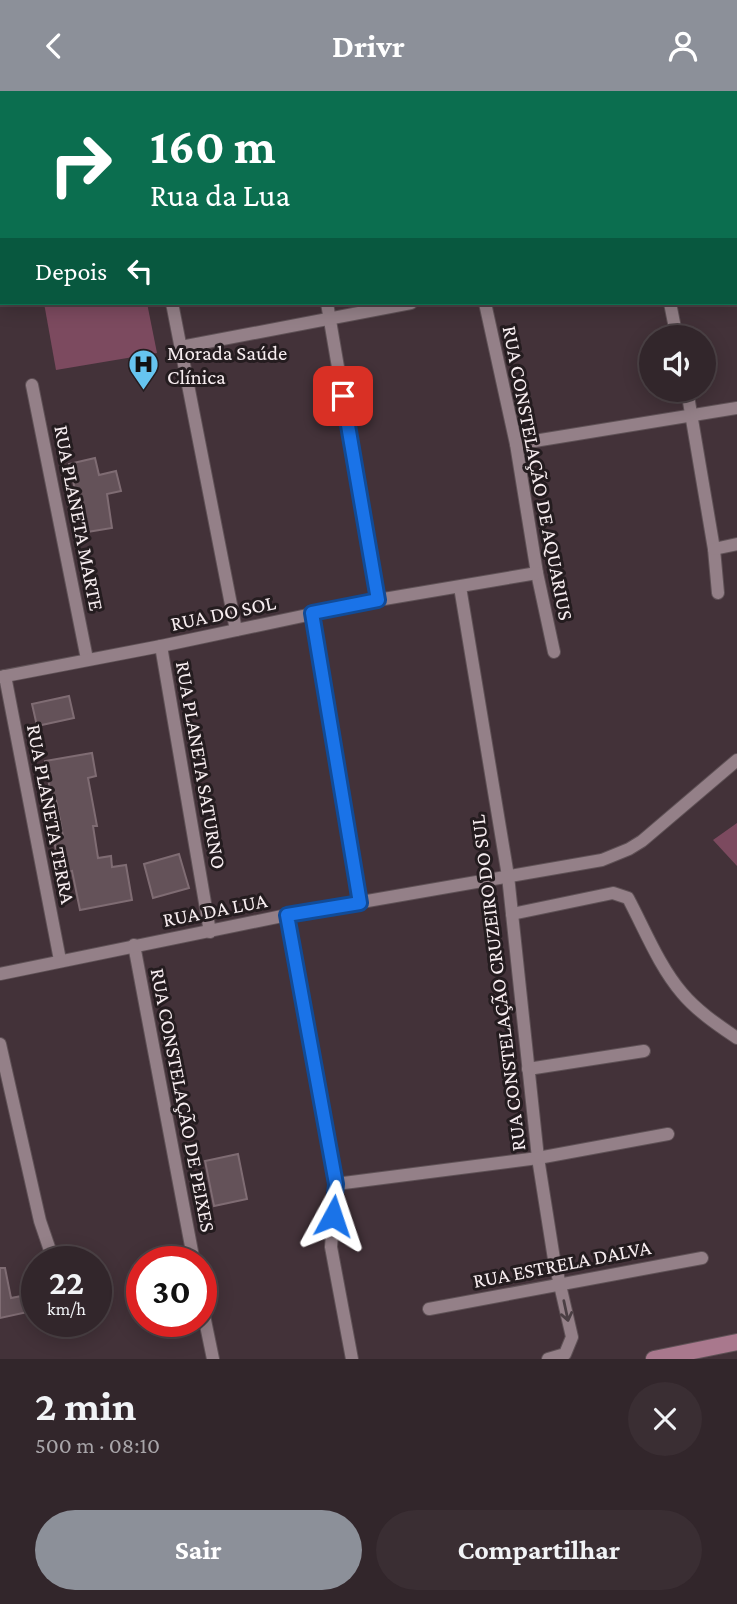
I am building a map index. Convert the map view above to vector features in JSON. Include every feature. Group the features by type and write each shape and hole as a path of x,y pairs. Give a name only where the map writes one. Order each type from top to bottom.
{"main road":[{"path":"654,1359 737,1343"},
{"path":"695,1359 737,1343"}],"street":[{"path":"172,305 236,630"},
{"path":"327,305 378,600"},
{"path":"181,347 401,305"},
{"name":"RUA CONSTELAÇÃO DE AQUARIUS","path":"485,305 516,444 537,573 554,652"},
{"path":"670,305 674,325"},
{"name":"RUA PLANETA MARTE","path":"32,385 87,659"},
{"path":"689,402 714,548 718,593"},
{"path":"516,444 737,408"},
{"path":"714,548 737,544"},
{"name":"RUA DO SOL","path":"2,676 378,600 537,573"},
{"name":"RUA CONSTELAÇÃO CRUZEIRO DO SUL","path":"460,587 508,876 538,1158 552,1248 572,1338 565,1354 548,1359"},
{"path":"312,613 360,903"},
{"name":"RUA PLANETA SATURNO","path":"161,646 211,932"},
{"name":"RUA PLANETA TERRA","path":"2,676 60,960"},
{"name":"RUA DA LUA","path":"0,974 287,915 602,860 629,849 737,760"},
{"path":"512,914 613,893 621,894 628,898 668,974 683,995 737,1038"},
{"path":"287,915 336,1184 331,1247 352,1359"},
{"name":"RUA CONSTELAÇÃO DE PEIXES","path":"134,946 191,1246"},
{"path":"0,1044 37,1209 49,1246"},
{"path":"528,1069 644,1051"},
{"path":"336,1184 538,1158 668,1134"},
{"name":"RUA ESTRELA DALVA","path":"429,1309 702,1258"},
{"path":"208,1337 213,1359"}],"shaded area":[{"path":"44,305 147,305 157,353 56,370"},
{"path":"737,823 737,866 713,840"}],"building":[{"path":"95,458 99,475 116,471 121,491 107,494 112,528 81,533 78,502 69,464"},
{"path":"69,696 74,718 37,726 32,704"},
{"path":"92,753 96,776 88,778 97,826 93,826 98,858 111,856 112,867 126,865 132,900 80,910 72,871 59,873 54,838 63,836 56,800 52,801 45,761"},
{"path":"179,854 189,888 153,898 144,864"},
{"path":"238,1154 247,1199 214,1206 205,1161"},
{"path":"0,1268 5,1268 11,1298 21,1296 21,1313 0,1318"}],"place":[{"name":"Morada Saúde Clínica","path":"144,392"}],"route":[{"path":"333,1216 336,1184 287,915 360,903 312,613 378,600 343,396"}]}
